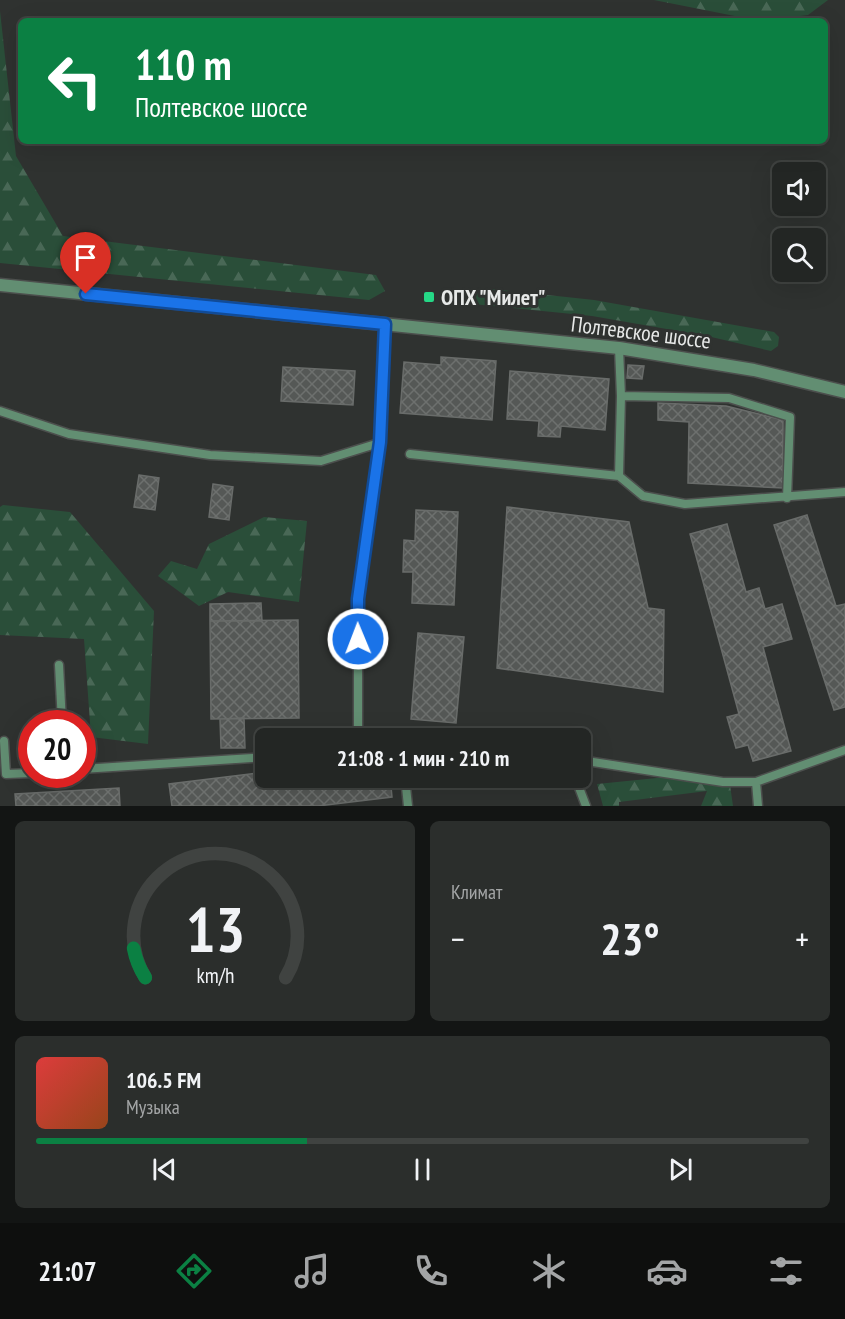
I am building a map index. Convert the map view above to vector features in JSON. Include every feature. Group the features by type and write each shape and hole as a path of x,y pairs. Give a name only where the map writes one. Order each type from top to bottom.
{"street":[{"name":"Полтевское шоссе","path":"0,285 619,348 754,370 845,392"}],"lane":[{"path":"358,728 358,599 380,442 385,324"},
{"path":"619,348 621,396 619,476"},
{"path":"621,396 729,398 790,417 787,498"},
{"path":"0,411 69,434 210,455 321,461 380,442"},
{"path":"410,454 619,476 643,496 685,504 845,492"},
{"path":"59,665 61,710"},
{"path":"4,741 6,774 18,773"},
{"path":"591,762 723,782 756,782 845,750"},
{"path":"96,768 255,758"},
{"path":"756,782 758,806"},
{"path":"406,788 408,806"},
{"path":"580,788 586,806"}],"green space":[{"path":"654,0 828,0 808,15 784,18 745,18"},
{"path":"0,11 16,156 63,236 376,275 385,291 369,300 0,263"},
{"path":"492,289 594,300 774,332 779,337 778,346 771,351 707,336 592,316 453,302 454,294"},
{"path":"3,505 70,512 154,611 148,744 96,738 96,710 89,710 84,639 0,635 0,507"},
{"path":"264,517 307,521 299,602 228,592 199,606 158,576 171,561 197,569 209,544"},
{"path":"667,777 730,785 733,806 701,806 707,791 619,802 619,806 603,806 597,784"}],"building":[{"path":"441,357 496,361 492,420 400,413 404,362 441,365"},
{"path":"628,365 644,366 642,379 627,378"},
{"path":"283,367 355,371 353,405 281,401"},
{"path":"510,371 609,379 605,430 561,426 560,437 538,436 539,421 507,419"},
{"path":"658,403 726,406 783,420 783,488 688,483 689,422 658,420"},
{"path":"139,475 159,478 155,510 134,507"},
{"path":"213,484 233,487 229,520 209,517"},
{"path":"507,507 629,522 648,608 664,610 663,692 497,668"},
{"path":"416,510 458,512 454,605 412,603 413,572 403,572 404,540 415,541"},
{"path":"807,515 836,606 845,604 845,707 834,710 774,525"},
{"path":"727,524 746,592 759,588 765,609 782,604 792,639 763,647 791,751 753,761 748,745 736,748 727,717 739,714 690,534"},
{"path":"261,603 262,621 210,621 210,604"},
{"path":"298,620 299,718 211,719 210,621"},
{"path":"418,633 464,637 456,723 411,719"},
{"path":"244,718 245,748 221,748 220,719"},
{"path":"255,773 255,788 391,788 392,797 318,806 172,806 169,784"},
{"path":"119,788 120,806 16,806 15,794"}],"place":[{"name":"ОПХ \"Милет\"","path":"429,297"}],"route":[{"path":"86,294 385,324 380,442 358,599 358,639"}]}
